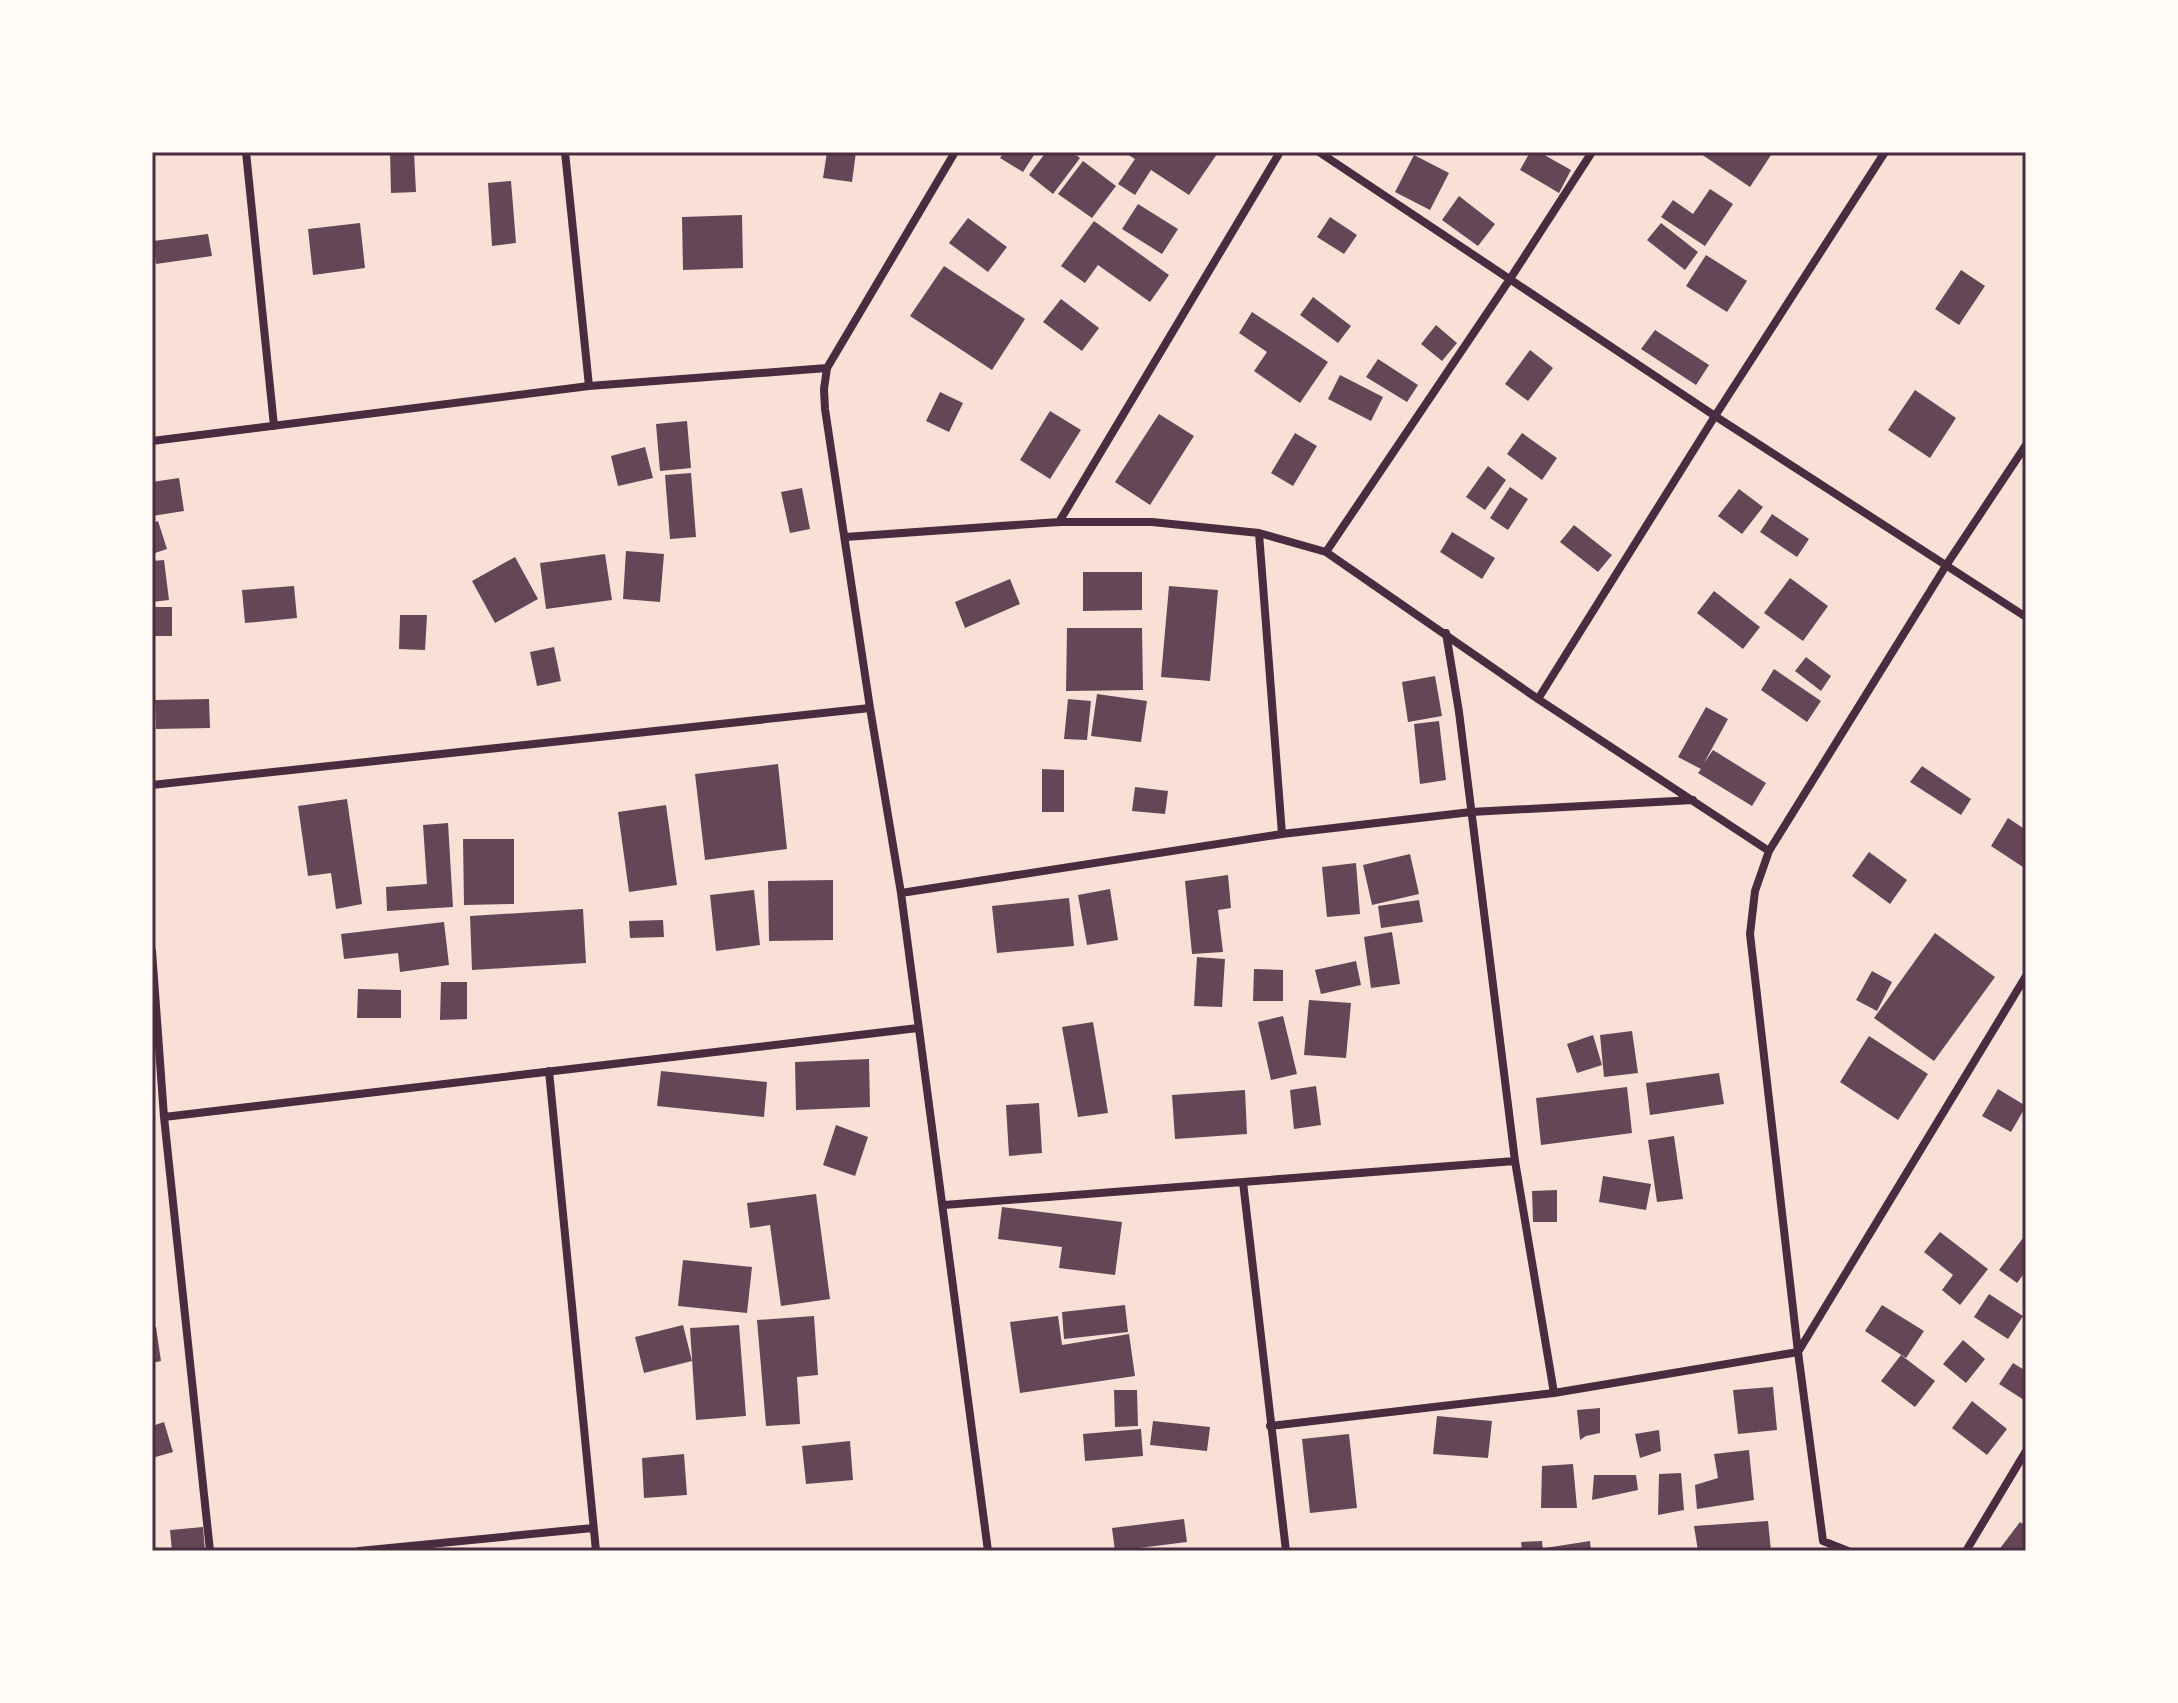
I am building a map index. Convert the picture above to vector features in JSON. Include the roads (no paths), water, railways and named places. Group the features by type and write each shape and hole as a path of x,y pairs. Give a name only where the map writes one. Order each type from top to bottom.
{"street":[{"path":"246,152 274,426"},
{"path":"565,152 589,386"},
{"path":"955,152 827,368 825,409 901,893 988,1551"},
{"path":"1059,522 1280,152"},
{"path":"1319,152 1715,416 2026,617"},
{"path":"1326,552 1592,152"},
{"path":"1538,699 1885,152"},
{"path":"152,441 589,386 827,368"},
{"path":"1824,1551 1750,934 1755,891 1769,851 1947,564 2026,445"},
{"path":"845,537 1059,522 1152,522 1259,533 1326,552 1538,699 1769,851"},
{"path":"1259,533 1282,834"},
{"path":"1446,633 1459,712 1515,1161 1554,1393"},
{"path":"152,785 870,708"},
{"path":"901,893 1282,834 1471,812 1694,800"},
{"path":"152,951 164,1117 210,1551"},
{"path":"1270,1426 1554,1393 1798,1352 2026,976"},
{"path":"164,1117 918,1028"},
{"path":"549,1071 596,1551"},
{"path":"944,1205 1515,1161"},
{"path":"1243,1182 1286,1551"},
{"path":"1966,1551 2026,1451"},
{"path":"359,1551 593,1528"},
{"path":"1823,1541 1848,1551"}]}
